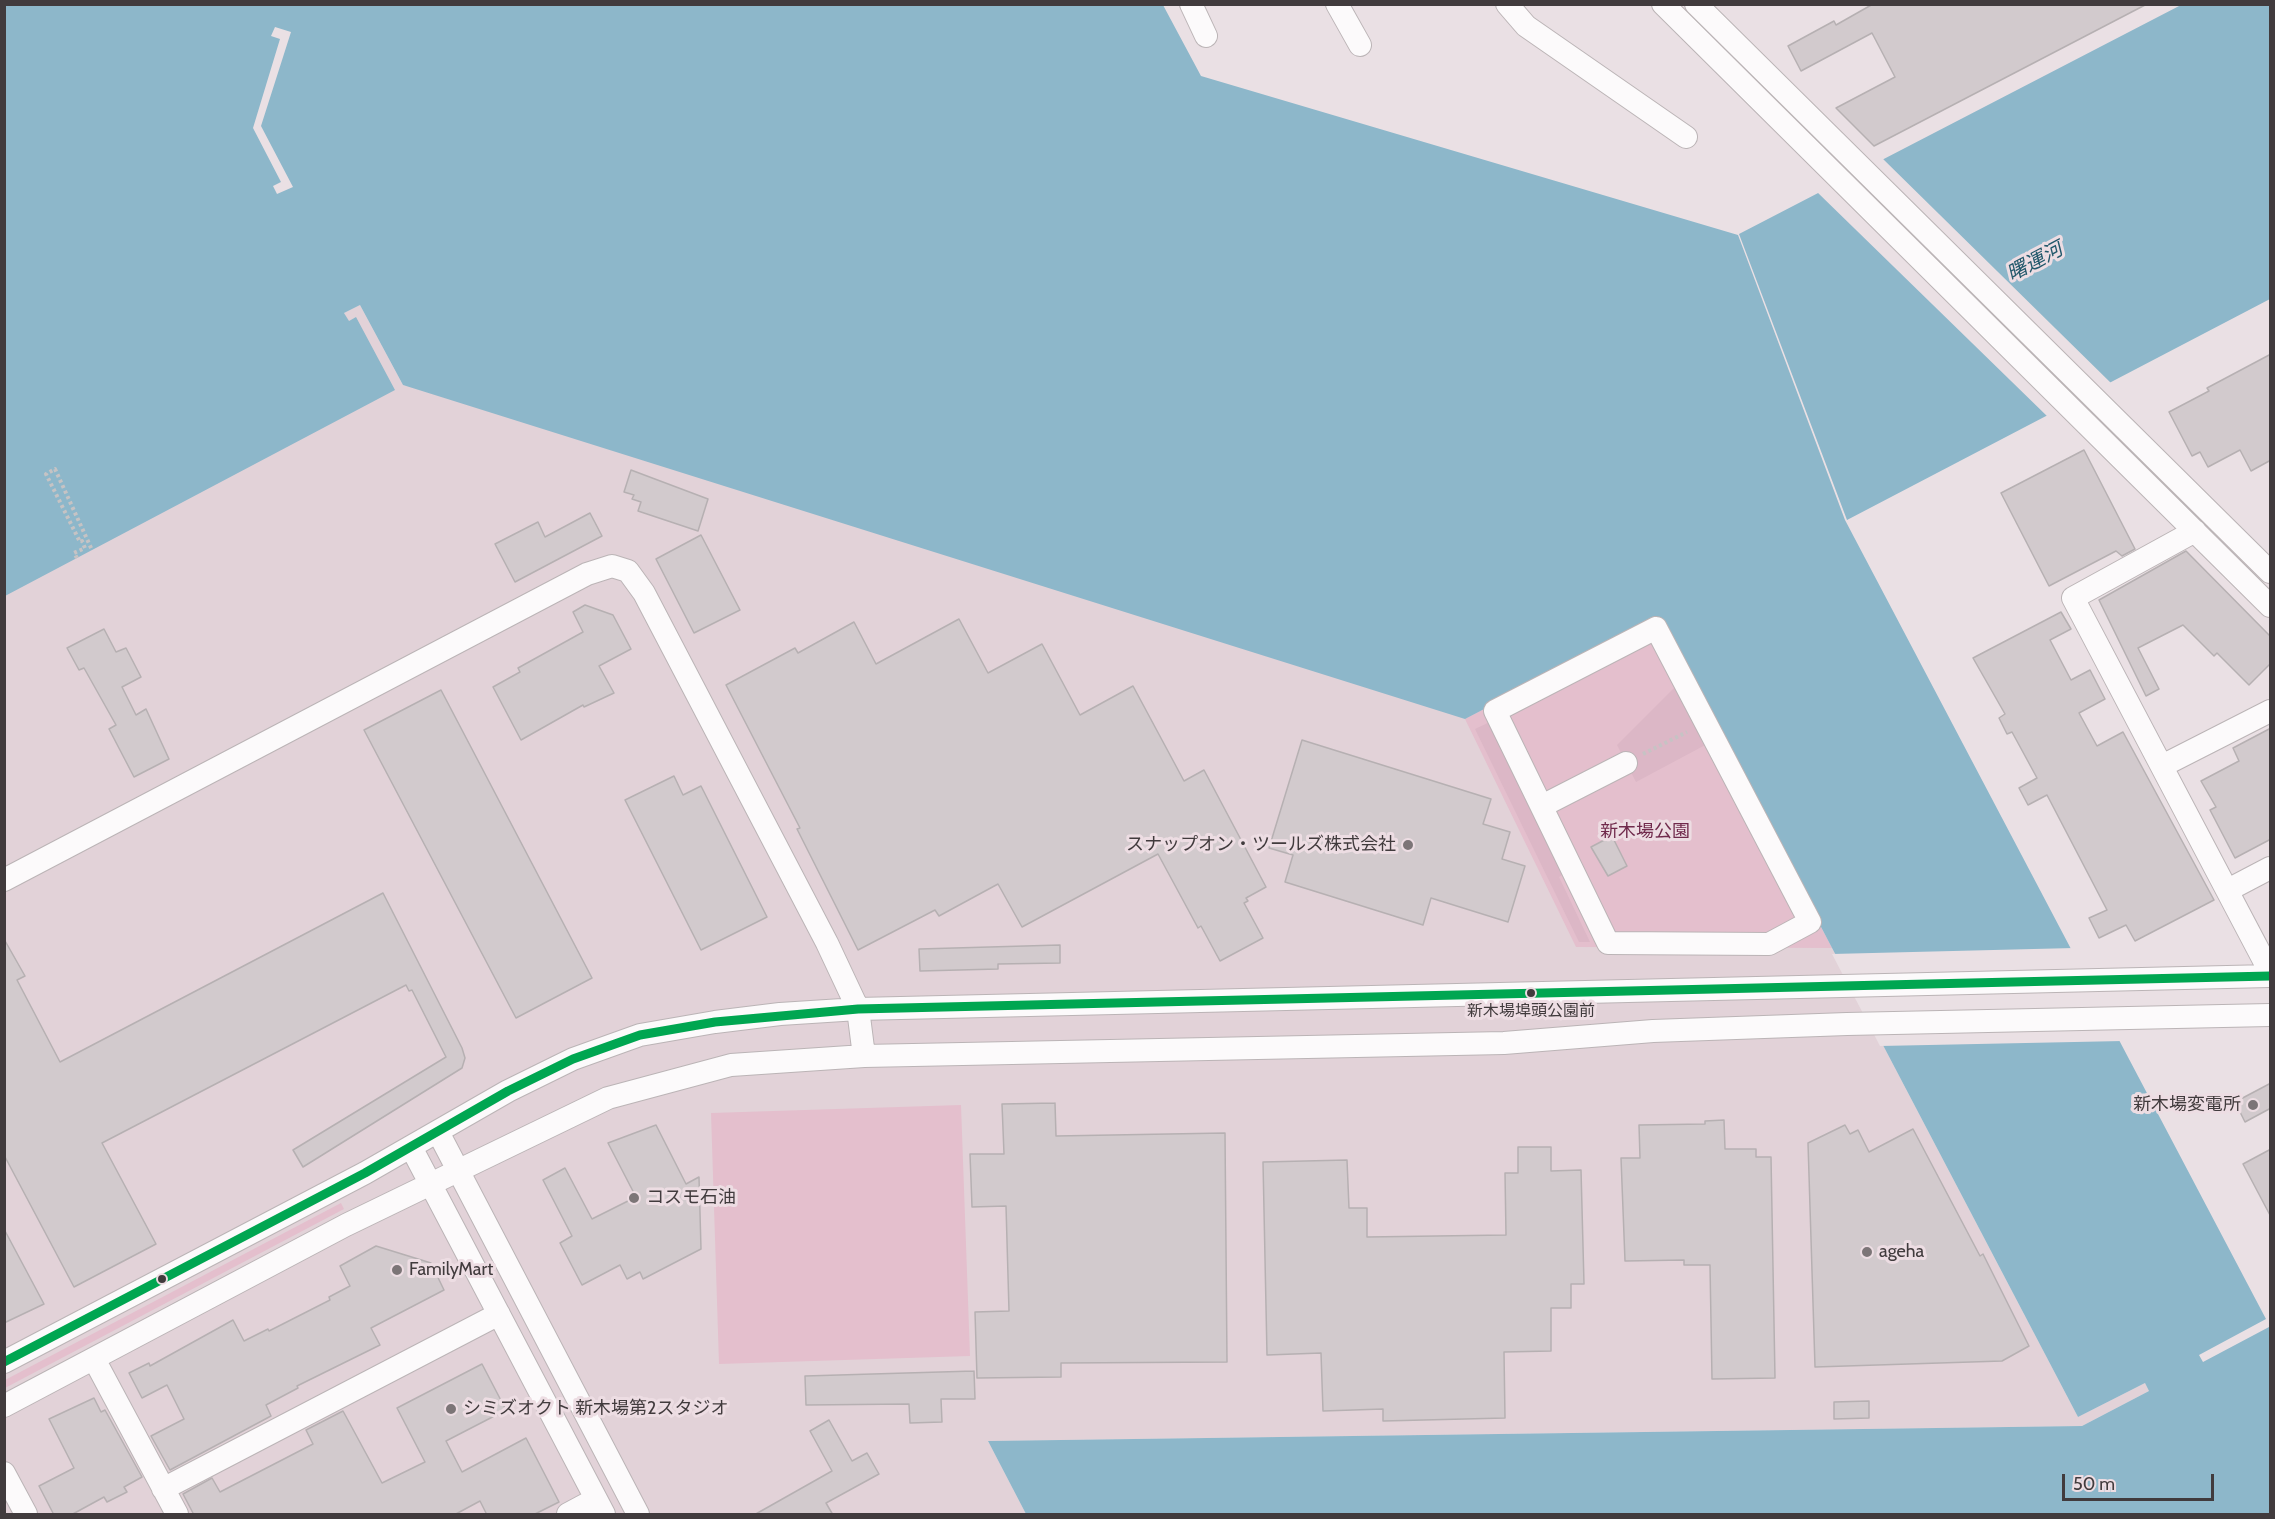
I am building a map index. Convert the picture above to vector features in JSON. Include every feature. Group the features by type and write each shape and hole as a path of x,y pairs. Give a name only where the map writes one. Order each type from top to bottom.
{"street":[{"path":"1191,4 1206,36"},
{"path":"1337,4 1360,45"},
{"path":"1507,4 1526,26 1686,137"},
{"path":"1663,4 2271,606"},
{"path":"1696,4 2164,467 2267,562"},
{"path":"4,1362 411,1147 508,1091 573,1059 640,1035 715,1022 780,1014 858,1010 1828,988 2271,974 2073,598 2195,531"},
{"path":"4,880 587,574 612,566 628,571 644,593 827,943 858,1010 864,1056"},
{"path":"1656,628 1705,722 1810,922 1768,944 1608,943 1495,711 1656,628"},
{"path":"2162,766 2271,711"},
{"path":"1542,806 1626,763"},
{"path":"2228,890 2271,868"},
{"path":"4,1406 346,1226 608,1098 730,1065 864,1056 1504,1043 1653,1031 1847,1024 2271,1015"},
{"path":"438,1132 638,1515"},
{"path":"411,1147 600,1507 568,1515"},
{"path":"163,1489 499,1314"},
{"path":"94,1359 177,1515"},
{"path":"4,1473 26,1515"}],"path":[{"path":"77,558 75,553 85,548 46,474 55,469 92,550"},
{"path":"1626,763 1705,722"}],"shaded area":[{"path":"360,305 403,385 1659,618 2078,1417 2145,1383 2149,1391 2082,1426 988,1441 1026,1514 5,1514 5,595 356,317 348,322 344,313"},
{"path":"1678,684 1709,743 1636,782 1617,745"},
{"path":"1494,720 1568,871 1559,877 1590,942 1579,942 1475,729"}],"green space":[{"name":"新木場公園","path":"1659,618 1832,948 1576,947 1465,719"},
{"path":"961,1105 970,1356 719,1364 711,1113"},
{"path":"341,1203 344,1209 5,1388 5,1380"}],"water":[{"path":"5,5 1163,5 1201,76 1738,235 1845,520 2266,1319 2199,1355 2203,1362 2269,1327 2270,1514 1026,1514 988,1441 2082,1426 2149,1391 2145,1383 2078,1417 1659,618 1465,719 403,385 360,305 344,313 349,321 356,317 395,390 5,596"},
{"name":"曙運河","path":"2181,5 2270,5 2270,299 1847,520 1739,234"}],"pier":[{"path":"275,27 291,32 261,126 293,187 277,194 273,186 281,182 253,128 280,39 271,36"},
{"path":"1881,157 2113,385 2049,418 1816,191"},
{"path":"2074,948 2123,1041 1880,1046 1832,954"}],"building":[{"path":"1873,4 2147,4 1874,146 1836,108 1895,77 1872,33 1801,71 1788,46 1834,21 1836,25"},
{"path":"2271,354 2271,460 2251,471 2240,450 2208,467 2200,452 2192,456 2169,412 2209,391 2207,388"},
{"path":"2084,450 2135,549 2122,556 2116,551 2049,586 2001,493"},
{"path":"631,470 708,499 698,531 638,511 641,502 632,499 634,495 624,492"},
{"path":"590,513 602,536 515,582 495,544 538,522 545,537"},
{"path":"701,535 740,610 694,633 656,559"},
{"path":"2186,551 2271,637 2271,663 2249,685 2217,653 2214,656 2183,625 2138,648 2159,689 2146,696 2099,600"},
{"path":"585,605 613,615 631,649 599,666 614,693 584,707 583,705 521,740 493,687 520,672 518,668 583,632 573,612"},
{"path":"2061,612 2071,629 2050,640 2071,680 2090,670 2105,699 2079,713 2097,746 2123,732 2214,900 2135,941 2126,925 2099,938 2089,918 2107,910 2047,795 2028,805 2019,788 2037,778 2012,732 2007,734 1999,718 2005,714 1973,658"},
{"path":"959,619 988,673 1042,644 1080,715 1133,686 1184,781 1204,770 1266,887 1246,898 1248,901 1244,903 1263,938 1220,961 1201,926 1198,928 1158,854 1022,927 998,884 939,916 935,910 858,950 797,829 800,828 726,685 795,648 798,653 854,622 876,664"},
{"path":"104,629 116,652 126,648 141,677 122,687 136,715 146,709 169,759 134,777 109,729 116,725 84,668 79,670 67,648"},
{"path":"441,690 592,978 516,1018 364,730"},
{"path":"2271,728 2271,839 2235,858 2210,810 2216,807 2201,781 2239,761 2233,748"},
{"path":"1302,740 1491,799 1483,824 1510,832 1502,859 1525,866 1508,922 1431,898 1423,925 1285,882 1293,855 1269,848"},
{"path":"674,776 683,795 701,786 767,917 701,950 625,800"},
{"path":"1612,836 1627,866 1608,876 1591,847"},
{"path":"383,893 462,1048 465,1058 462,1068 303,1167 293,1150 446,1057 412,990 409,991 406,985 102,1143 156,1244 74,1287 4,1155 4,939 25,976 17,980 60,1062"},
{"path":"1060,945 1060,963 998,964 998,969 920,971 919,949"},
{"name":"新木場変電所","path":"2271,1083 2271,1108 2245,1122 2235,1102"},
{"path":"1055,1103 1056,1136 1225,1133 1227,1362 1061,1363 1061,1377 977,1378 975,1312 1009,1311 1006,1206 972,1207 970,1154 1004,1154 1002,1104"},
{"path":"1724,1120 1725,1149 1756,1149 1756,1157 1771,1157 1775,1378 1712,1379 1710,1265 1684,1265 1684,1260 1625,1261 1621,1158 1640,1158 1639,1125 1705,1124 1705,1121"},
{"path":"656,1125 686,1184 699,1177 701,1249 643,1279 640,1272 627,1279 620,1265 582,1285 560,1243 572,1236 543,1180 565,1168 592,1219 636,1197 608,1143"},
{"path":"1845,1125 1850,1134 1858,1130 1869,1152 1913,1129 1980,1256 1983,1254 2029,1346 2002,1361 1815,1367 1808,1143"},
{"path":"1518,1147 1551,1147 1551,1171 1581,1170 1584,1284 1571,1284 1571,1308 1551,1308 1551,1351 1504,1352 1505,1418 1383,1421 1383,1409 1323,1411 1321,1353 1267,1355 1263,1162 1347,1160 1349,1208 1367,1208 1367,1237 1506,1235 1505,1173 1518,1173"},
{"path":"2271,1149 2271,1217 2243,1164"},
{"path":"4,1229 44,1304 4,1323"},
{"path":"376,1246 431,1263 444,1290 371,1328 380,1345 297,1386 298,1388 266,1405 271,1416 170,1470 151,1436 184,1419 167,1385 142,1398 129,1373 149,1363 150,1366 233,1320 244,1341 330,1300 329,1297 350,1286 340,1266"},
{"path":"482,1364 506,1410 446,1441 462,1472 526,1438 559,1502 533,1515 487,1515 480,1501 454,1515 194,1515 183,1494 212,1478 220,1492 313,1444 306,1430 343,1411 382,1483 425,1462 397,1408"},
{"path":"974,1371 975,1399 941,1399 942,1422 910,1423 909,1404 806,1405 805,1376"},
{"path":"94,1398 101,1412 105,1410 142,1477 124,1487 127,1492 107,1502 104,1497 71,1515 54,1515 39,1486 74,1468 49,1419"},
{"path":"1869,1401 1869,1418 1834,1419 1834,1402"},
{"path":"829,1420 852,1461 867,1453 879,1474 826,1503 833,1515 754,1515 832,1471 810,1431"}],"transit line":[{"path":"4,1362 365,1173 508,1091 573,1059 640,1035 715,1022 858,1009 2270,976"}],"place":[{"name":"スナップオン・ツールズ株式会社","path":"1408,845"},
{"name":"新木場埠頭公園前","path":"1531,993"},
{"name":"新木場変電所","path":"2253,1105"},
{"name":"コスモ石油","path":"634,1198"},
{"name":"ageha","path":"1867,1252"},
{"name":"FamilyMart","path":"397,1270"},
{"name":"シミズオクト 新木場第2スタジオ","path":"451,1409"}]}
